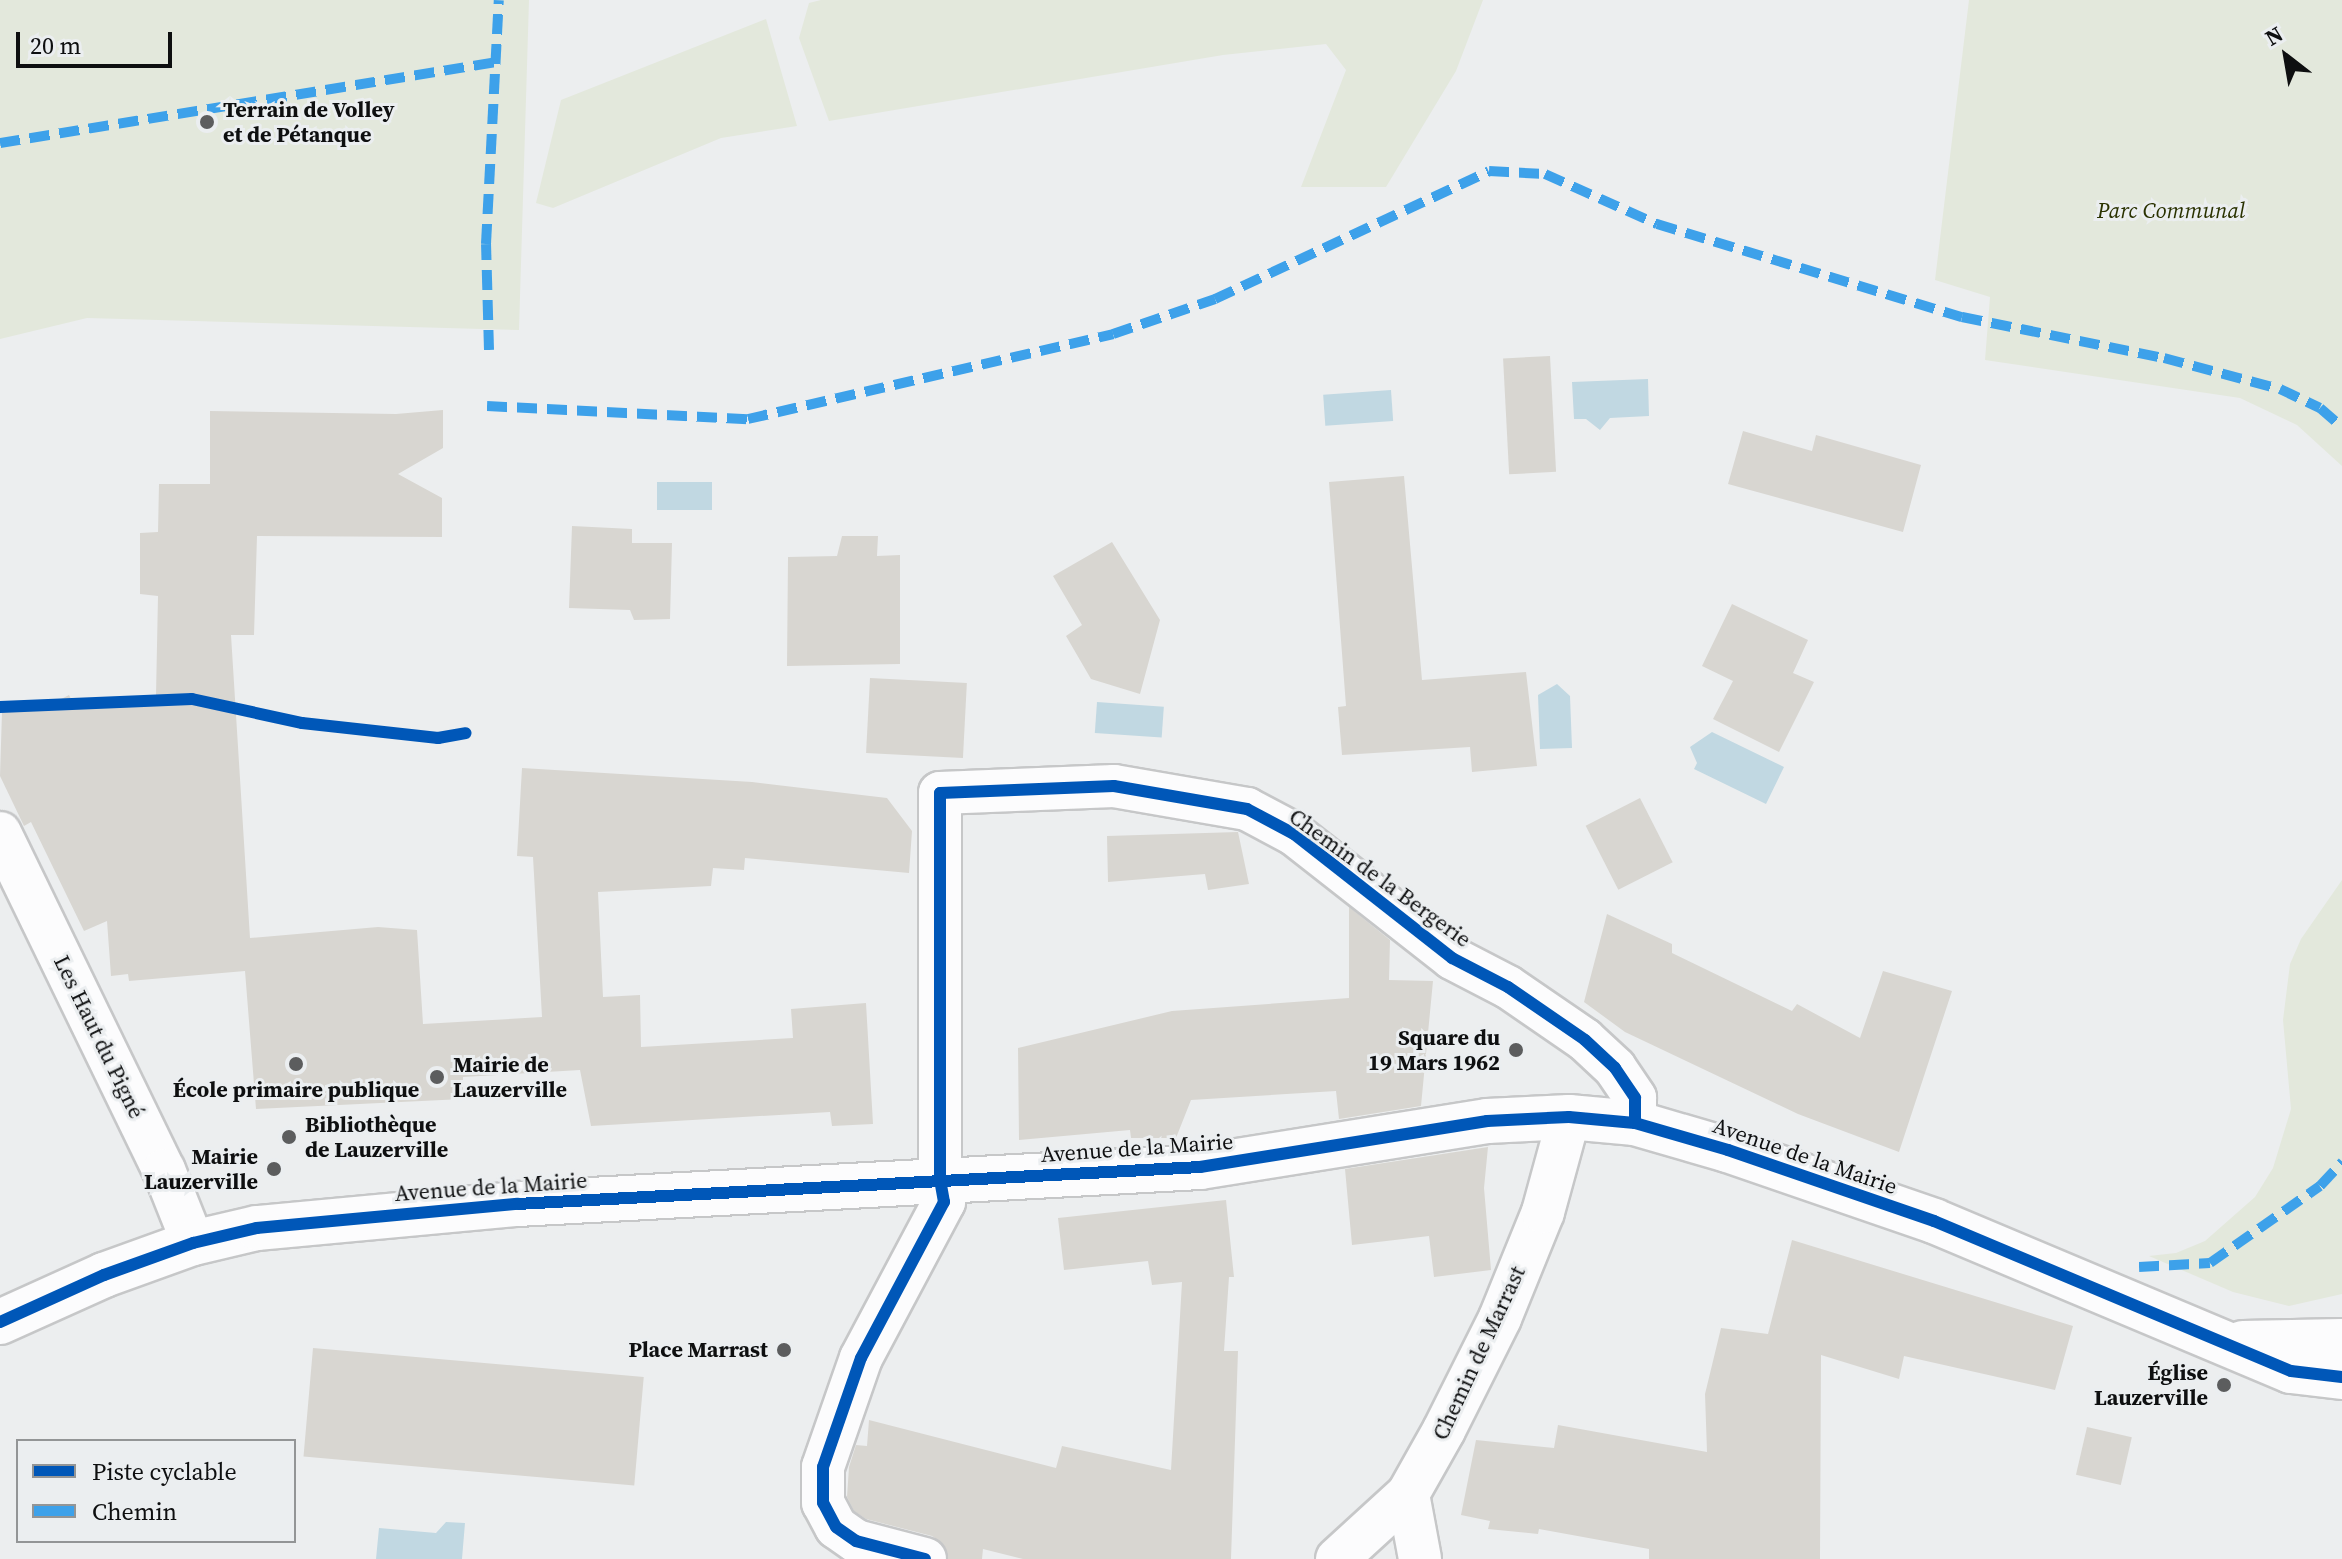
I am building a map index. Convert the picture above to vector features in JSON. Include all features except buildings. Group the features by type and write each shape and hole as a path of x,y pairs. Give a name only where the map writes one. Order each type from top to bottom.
{"street":[{"name":"Chemin de la Bergerie","path":"940,1179 940,793 1114,786 1247,809 1294,834 1452,958 1508,987 1585,1040 1615,1068 1635,1098 1635,1123"},
{"name":"Les Haut du Pigné","path":"0,833 164,1170 193,1243"},
{"name":"Avenue de la Mairie","path":"0,1322 193,1243 257,1228 362,1215 940,1179 1200,1167 1487,1121 1569,1117 1635,1123 1934,1221 2233,1343 2291,1371 2342,1377"},
{"name":"Chemin de Marrast","path":"1337,1559 1408,1494 1500,1318 1543,1212 1569,1117"},
{"path":"925,1559 856,1541 836,1527 823,1503 823,1467 861,1358 932,1233 944,1202 940,1179"},
{"name":"Avenue de la Mairie","path":"2233,1343 2342,1341"},
{"path":"1408,1494 1420,1559"}],"green space":[{"path":"0,0 529,0 519,330 87,318 0,339"},
{"path":"821,0 1483,0 1456,71 1386,187 1301,187 1346,70 1326,44 1223,55 829,121 799,38 809,3"},
{"name":"Parc Communal","path":"1969,0 2342,0 2342,466 2297,425 2240,398 1985,360 1990,297 1935,280"},
{"path":"766,19 797,126 721,138 553,208 536,203 561,100"},
{"path":"2342,880 2342,1294 2289,1306 2233,1292 2149,1256 2176,1253 2205,1241 2255,1197 2273,1168 2291,1109 2283,1020 2290,964 2301,939"}],"water":[{"path":"1648,379 1649,416 1610,418 1600,430 1586,419 1574,419 1572,382"},
{"path":"1391,390 1393,421 1325,426 1323,395"},
{"path":"657,482 712,482 712,510 657,510"},
{"path":"1557,684 1570,696 1572,748 1540,749 1538,695"},
{"path":"1097,702 1164,707 1162,738 1095,733"},
{"path":"1712,732 1784,767 1766,804 1694,769 1697,763 1690,747"},
{"path":"446,1522 465,1523 462,1559 376,1559 379,1528 436,1533"}],"marked path":[{"path":"489,350 486,244 499,0"},
{"path":"0,143 497,62"},
{"path":"487,406 748,419 1113,334 1215,299 1489,171 1545,174 1657,224 1962,317 2164,358 2280,389 2320,408 2342,427"},
{"path":"2139,1267 2210,1263 2320,1186 2342,1162"}],"cycle path":[{"path":"0,707 192,699 302,723 438,738 466,733"},
{"path":"925,1559 856,1541 836,1527 823,1503 823,1467 861,1358 944,1202 940,1179 940,793 1114,786 1247,809 1294,834 1452,958 1508,987 1585,1040 1615,1068 1635,1098 1635,1123"},
{"path":"0,1322 104,1275 193,1243 257,1228 517,1204 1200,1167 1487,1121 1569,1117 1635,1123 1728,1150 1934,1221 2291,1371 2342,1377"}],"place":[{"name":"Terrain de Volley et de Pétanque","path":"207,122"},
{"name":"Square du 19 Mars 1962","path":"1516,1050"},
{"name":"École primaire publique","path":"296,1064"},
{"name":"Mairie de Lauzerville","path":"437,1077"},
{"name":"Bibliothèque de Lauzerville","path":"289,1137"},
{"name":"Mairie Lauzerville","path":"274,1169"},
{"name":"Place Marrast","path":"784,1350"},
{"name":"Église Lauzerville","path":"2224,1385"}]}
